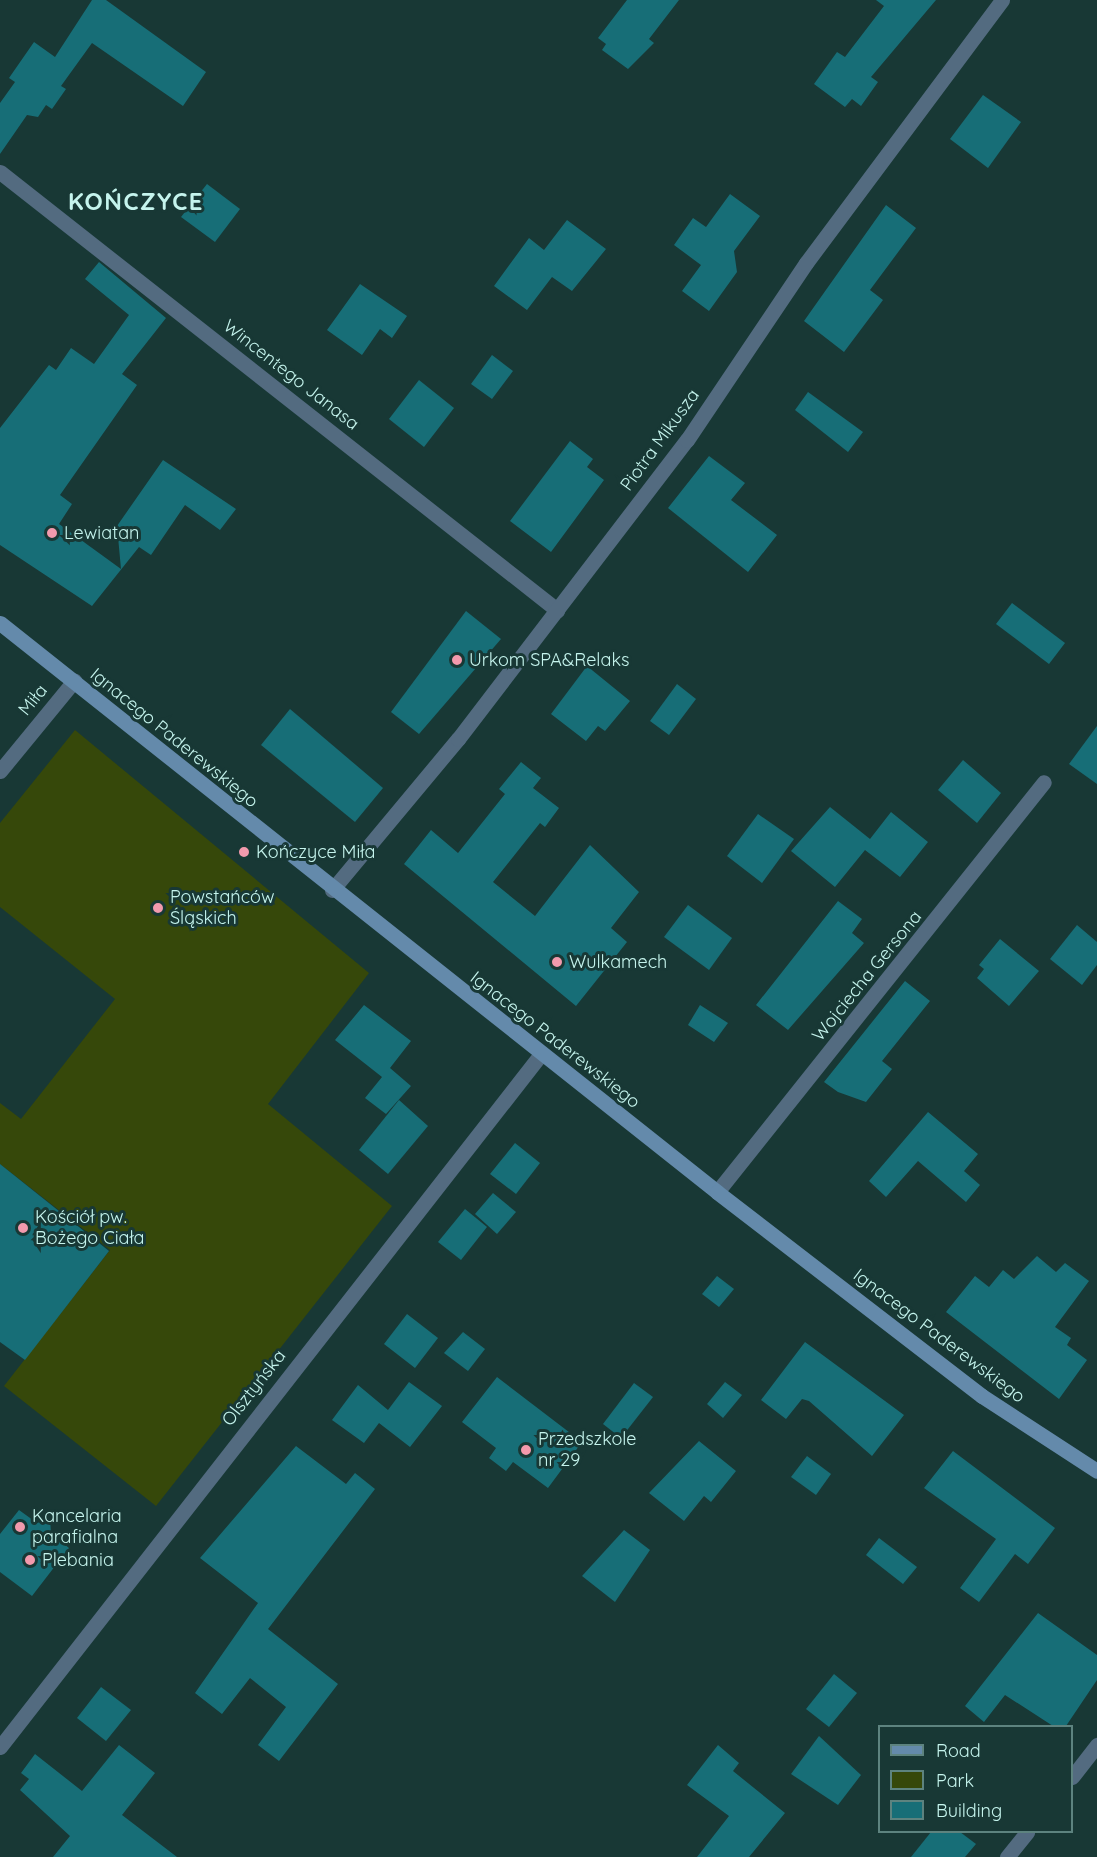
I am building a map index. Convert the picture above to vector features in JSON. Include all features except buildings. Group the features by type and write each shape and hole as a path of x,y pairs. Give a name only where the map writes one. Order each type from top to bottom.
{"main road":[{"name":"Ignacego Paderewskiego","path":"0,623 332,890 717,1192 982,1396 1097,1471"}],"street":[{"name":"Piotra Mikusza","path":"332,890 557,610 687,440 806,264 1002,0"},
{"name":"Wincentego Janasa","path":"0,172 557,610"},
{"name":"Miła","path":"0,771 74,681"},
{"name":"Wojciecha Gersona","path":"717,1192 1044,782"},
{"name":"Olsztyńska","path":"0,1747 541,1054"},
{"path":"1073,1775 1097,1745"},
{"path":"1007,1857 1026,1833"}],"green space":[{"path":"75,730 369,973 268,1104 392,1206 156,1506 4,1386 110,1250 0,1164 0,1103 21,1119 115,999 0,907 0,823"}],"place":[{"name":"Lewiatan","path":"52,533"},
{"name":"Urkom SPA&Relaks","path":"457,660"},
{"name":"Kończyce Miła","path":"244,852"},
{"name":"Powstańców Śląskich","path":"158,908"},
{"name":"Wulkamech","path":"557,962"},
{"name":"Kościół pw. Bożego Ciała","path":"23,1228"},
{"name":"Przedszkole nr 29","path":"526,1450"},
{"name":"Kancelaria parafialna","path":"20,1527"},
{"name":"Plebania","path":"30,1560"}],"district":[{"name":"KOŃCZYCE","path":"136,202"}]}
